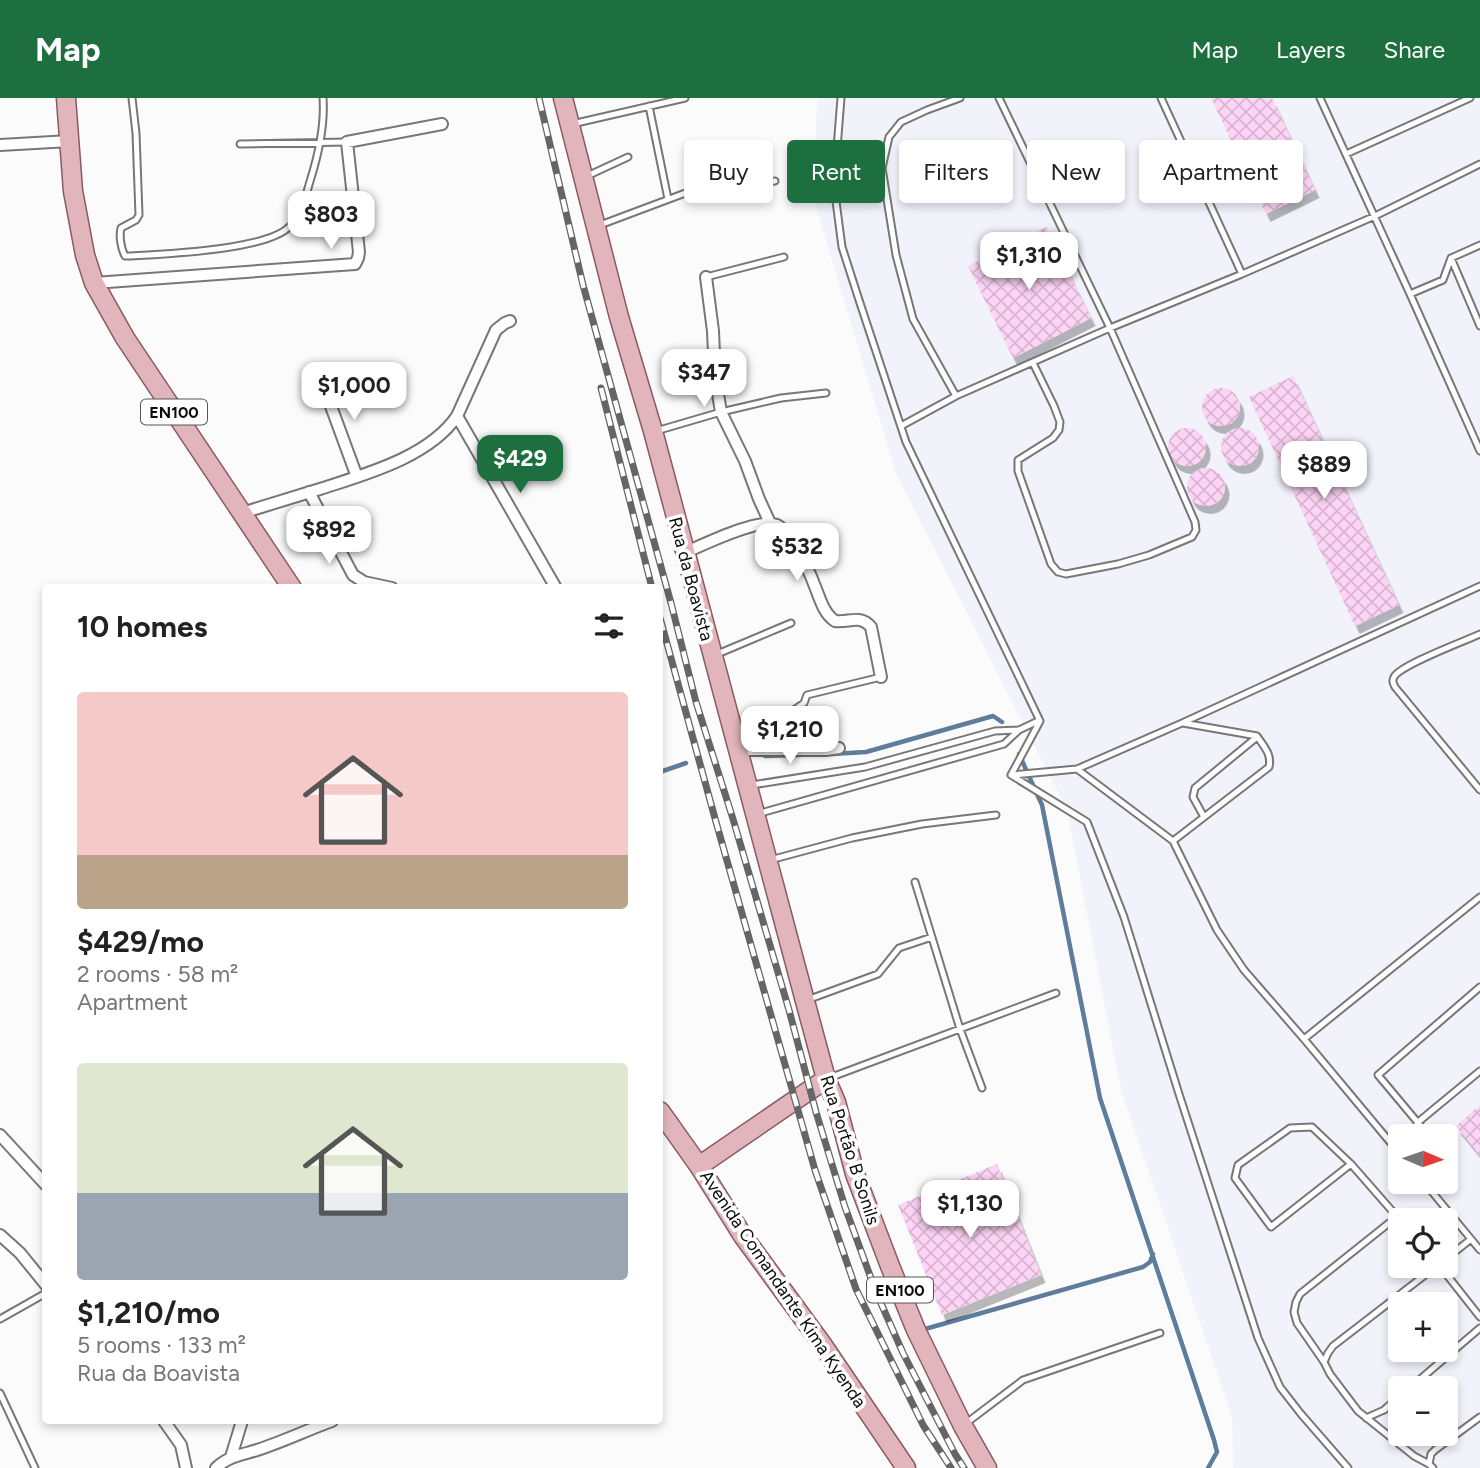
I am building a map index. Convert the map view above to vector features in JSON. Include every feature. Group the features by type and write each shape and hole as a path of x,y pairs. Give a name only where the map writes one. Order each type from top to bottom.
{"main road":[{"name":"EN100","path":"66,98 73,191 85,255 94,283 125,338 289,584"},
{"name":"Rua da Boavista","path":"563,98 619,317 653,431 821,1059"},
{"name":"Rua Portão B Sonils","path":"821,1059 856,1174 890,1266 916,1330 963,1426 987,1468"},
{"path":"699,1166 827,1079"},
{"name":"Avenida Comandante Kima Kyenda","path":"663,1115 743,1236 804,1318 905,1468"}],"street":[{"path":"94,283 355,264 359,251 347,142 442,124"},
{"path":"0,145 70,141"},
{"path":"706,277 721,412 745,461 770,523"},
{"path":"242,513 357,477 405,458 439,436 457,416 496,330 510,321"},
{"path":"321,379 357,477"},
{"path":"457,416 553,584"},
{"path":"309,492 353,575 373,584"},
{"path":"684,553 755,524 770,523 780,526 808,568 826,614 835,621 861,620 871,627 881,677"},
{"path":"737,750 839,748"},
{"path":"0,1135 42,1181"},
{"path":"0,1235 20,1253 42,1280"},
{"path":"166,1424 181,1445 186,1468"},
{"path":"231,1457 241,1424"},
{"path":"216,1468 231,1457 324,1424"}],"lane":[{"path":"132,98 140,206 136,220 121,228 125,256 179,253 247,244 272,237 289,228 300,211 320,143 324,121 323,98"},
{"path":"569,124 649,106 663,100 685,98"},
{"path":"841,98 834,186 842,247 906,442 1040,721"},
{"path":"956,396 912,319 896,255 882,168 889,136 901,122 960,98"},
{"path":"999,98 1110,328 1195,522 1196,530 1192,537 1149,555 1118,564 1066,574 1058,572 1051,564 1018,471 1018,460 1053,438 1059,430 1060,422 1054,406 1033,363"},
{"path":"1161,98 1242,274"},
{"path":"1320,98 1480,451"},
{"path":"1346,154 1470,98"},
{"path":"649,106 668,199"},
{"path":"240,144 347,142"},
{"path":"584,178 628,158"},
{"path":"901,426 956,396 1375,216 1480,164"},
{"path":"595,227 695,188 775,181"},
{"path":"1410,294 1443,280 1451,258 1480,245"},
{"path":"706,277 785,257"},
{"path":"1451,258 1480,326"},
{"path":"653,431 781,398 826,393"},
{"path":"1011,775 1077,769 1480,586"},
{"path":"712,656 791,623"},
{"path":"1480,634 1406,666 1395,675 1393,682 1480,790"},
{"path":"737,750 804,703 807,695 881,677"},
{"path":"754,815 1004,744 1019,730 1040,721"},
{"path":"1011,775 1040,721"},
{"path":"1173,841 1269,767 1270,761 1269,753 1257,736 1182,723"},
{"path":"747,786 866,767 995,731 1019,730"},
{"path":"1204,817 1193,797 1195,788 1257,736"},
{"path":"1077,769 1173,841 1217,930 1244,970 1388,1140"},
{"path":"1011,775 1087,822 1124,917 1258,1338 1280,1387 1348,1468"},
{"path":"767,860 852,838 922,824 996,815"},
{"path":"915,881 960,1029 982,1088"},
{"path":"1304,1039 1480,897"},
{"path":"805,1001 878,974 900,948 932,937"},
{"path":"1480,987 1378,1075 1417,1123 1480,1070"},
{"path":"827,1079 1055,993"},
{"path":"1351,1164 1271,1227 1235,1178 1238,1165 1290,1128 1312,1126 1351,1164 1389,1208"},
{"path":"1434,1194 1480,1250"},
{"path":"1388,1224 1300,1294 1294,1312 1297,1323 1358,1411 1414,1457 1431,1466 1431,1454 1480,1417"},
{"path":"1458,1249 1471,1239"},
{"path":"1324,1362 1333,1346 1422,1278"},
{"path":"1449,1278 1480,1317"},
{"path":"0,1319 42,1295"},
{"path":"1424,1376 1480,1328"},
{"path":"963,1426 1023,1380 1160,1332"},
{"path":"0,1393 35,1468"},
{"path":"1366,1418 1388,1406"}],"shaded area":[{"path":"819,98 1480,98 1480,1468 1233,1468 1232,1417 1121,1090 1067,810 896,473 816,207 816,203 885,203 885,140 816,140"}],"building":[{"path":"1211,98 1272,98 1292,140 1231,140"},
{"path":"1303,164 1315,190 1303,196"},
{"path":"1261,203 1288,203 1266,214"},
{"path":"1046,227 1091,318 1013,358 968,266"},
{"path":"1293,376 1399,605 1355,626 1249,397"},
{"path":"1221,388 1235,393 1240,407 1235,421 1221,426 1207,421 1202,407 1207,393"},
{"path":"1187,428 1201,433 1206,447 1201,461 1187,466 1173,461 1168,447 1173,433"},
{"path":"1240,428 1254,433 1259,447 1254,461 1240,466 1226,461 1221,447 1226,433"},
{"path":"1206,468 1220,473 1225,487 1220,501 1206,506 1192,501 1187,487 1192,473"},
{"path":"1480,1105 1480,1155 1458,1128 1458,1124"},
{"path":"997,1164 1041,1275 942,1315 898,1205"}],"waterway":[{"path":"832,754 866,752 993,716 1002,722"},
{"path":"1019,754 1042,805 1100,1098 1214,1440 1217,1452 1208,1468"},
{"path":"765,756 799,755"},
{"path":"663,771 686,763"},
{"path":"925,1329 1143,1267 1150,1262 1153,1254"}],"railway":[{"path":"539,98 583,285 696,702 733,819 845,1207 876,1292 903,1353 964,1468"},
{"path":"601,388 651,584"},
{"path":"663,629 815,1170 856,1289 923,1425 951,1468"}]}
